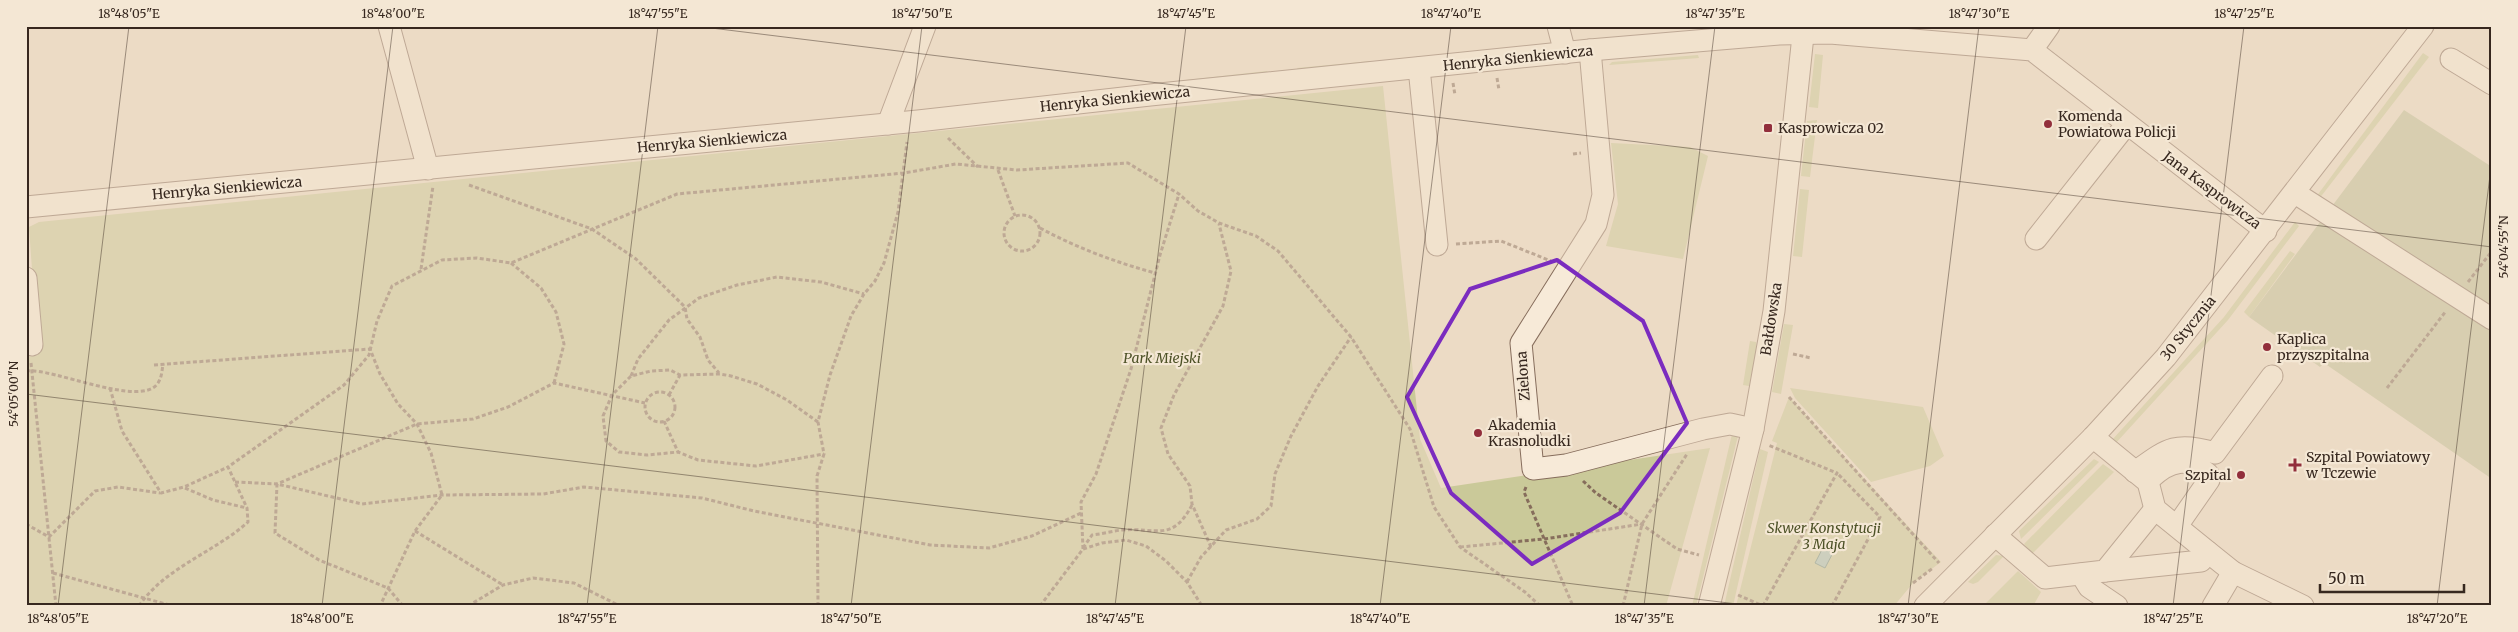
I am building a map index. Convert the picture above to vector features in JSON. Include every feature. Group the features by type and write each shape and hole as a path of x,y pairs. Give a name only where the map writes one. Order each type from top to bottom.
{"street":[{"path":"389,26 431,176"},
{"path":"888,124 925,26"},
{"path":"1558,26 1565,53"},
{"path":"1803,30 2032,50 2050,26"},
{"name":"30 Stycznia","path":"1935,603 1995,535 2093,437 2166,357 2266,231 2423,26"},
{"name":"Henryka Sienkiewicza","path":"26,207 431,176 888,124 1590,50 1803,30"},
{"name":"Bałdowska","path":"1709,606 1751,434 1774,311 1803,30"},
{"name":"Zielona","path":"1533,469 1521,343 1596,224 1603,195 1590,50"},
{"name":"Jana Kasprowicza","path":"2032,50 2126,125 2266,231"},
{"path":"2451,58 2492,84"},
{"path":"1419,68 1437,245"},
{"path":"2036,239 2126,125"},
{"path":"2295,193 2492,319"},
{"path":"26,278 32,344"},
{"path":"2141,477 2170,449 2191,447 2215,453 2272,376"},
{"path":"1533,469 1566,466 1703,429 1730,424 1751,434"},
{"path":"2093,437 2141,477 2155,509 2208,552 2233,572 2303,606"},
{"path":"2141,477 2174,463 2187,462 2195,464 2208,474 2209,480 2176,526"},
{"path":"2105,571 2155,509"},
{"path":"1995,535 2045,578 2201,561 2208,552"},
{"path":"2213,606 2233,572"},
{"path":"2081,574 2089,587 2117,606"}],"path":[{"path":"942,131 978,167"},
{"path":"818,606 817,476 824,454 818,422 830,375 851,316 864,294 875,281 884,263 898,212 908,134"},
{"path":"49,537 95,491 118,487 161,493 184,487 228,467 344,385 369,355 377,321 392,286 442,260 477,258 511,263 677,194 904,173 956,164 998,170 1128,163 1179,194 1198,211 1219,224 1256,236 1278,251 1351,337 1410,429 1434,507 1460,547 1525,592 1540,606"},
{"path":"998,170 1015,216"},
{"path":"421,270 427,238 431,176"},
{"path":"462,183 592,229 636,259 685,307 687,319 700,337 708,360 720,374"},
{"path":"1083,549 1081,502 1096,474 1131,369 1155,273 1179,194"},
{"path":"1021,214 1034,218 1041,234 1036,246 1025,251 1014,249 1005,240 1004,229 1010,219 1015,216 1021,214"},
{"path":"1211,547 1192,504 1190,486 1168,454 1161,428 1174,395 1223,306 1231,271 1219,224"},
{"path":"1040,228 1064,241 1118,262 1155,273"},
{"path":"1437,245 1501,241 1558,264"},
{"path":"2387,388 2492,250"},
{"path":"511,263 541,288 556,312 564,344 554,383"},
{"path":"824,454 756,466 698,460 678,452 647,455 619,452 606,441 603,416 612,395 631,376 638,359 669,320 699,298 737,285 777,277 821,282 864,294"},
{"path":"1187,582 1201,557 1226,530 1257,519 1271,506 1275,474 1291,436 1318,386 1351,337"},
{"path":"154,365 370,349"},
{"path":"370,349 380,374 398,404 417,424 431,453 442,496"},
{"path":"1793,354 1811,358"},
{"path":"56,606 28,371 125,391 150,389 158,384 162,374 162,364"},
{"path":"631,376 651,371 670,370 680,375 720,374 758,384 787,400 818,422"},
{"path":"669,396 680,375"},
{"path":"277,484 417,424 473,419 508,407 554,383 645,403"},
{"path":"110,388 122,431 161,493"},
{"path":"659,392 669,396 674,404 674,411 670,417 658,422 647,415 645,403 653,393 659,392"},
{"path":"1789,397 1941,562 1913,582"},
{"path":"664,421 678,452"},
{"path":"1623,606 1642,524 1703,429"},
{"path":"1751,434 1837,473 1880,517 1832,606"},
{"path":"1566,466 1596,493 1677,549 1699,555"},
{"path":"139,606 144,598 186,563 232,537 248,522 247,508 228,467"},
{"path":"1533,469 1524,492 1573,606"},
{"path":"1738,595 1763,606 1837,473"},
{"path":"236,482 277,484 362,504 442,496 543,494 584,487 702,498 818,524 930,545 989,548 1032,536 1081,513"},
{"path":"277,484 275,533 319,560 388,588 403,606"},
{"path":"184,487 213,500 247,508"},
{"path":"380,606 415,531 442,496"},
{"path":"1040,606 1092,535 1124,530 1164,532 1184,520 1192,504"},
{"path":"26,524 49,537"},
{"path":"1460,547 1544,539 1642,524"},
{"path":"415,531 503,586"},
{"path":"1083,549 1102,543 1126,540 1146,546 1187,582 1202,606"},
{"path":"53,573 173,606"},
{"path":"468,606 503,586 534,578 574,583 620,606"}],"highlighted area":[{"path":"1557,260 1643,321 1687,423 1620,513 1532,564 1451,493 1407,397 1470,289"}],"green space":[{"path":"2423,53 2429,57 2319,199 2316,197"},
{"path":"1815,54 1823,55 1818,108 1809,107"},
{"path":"1698,55 1699,58 1609,65 1612,62"},
{"path":"1371,61 1372,65 1299,71 1297,68"},
{"path":"1267,71 1269,74 1087,91"},
{"name":"Park Miejski","path":"1383,86 1420,439 1441,488 1710,448 1666,606 26,606 26,357 38,355 29,227 39,222"},
{"path":"2404,110 2492,167 2492,479 2324,363 2320,367 2249,317"},
{"path":"1817,120 1810,177 1801,176 1807,121"},
{"path":"1611,143 1690,147 1708,156 1683,259 1606,246 1618,204"},
{"path":"1800,189 1809,190 1802,257 1793,256"},
{"path":"2295,222 2299,226 2228,320 2115,444 2112,440 2224,317"},
{"path":"2290,251 2295,254 2249,317 2244,312"},
{"path":"1784,324 1793,325 1781,394 1772,392"},
{"path":"1750,341 1756,342 1757,348 1749,386 1743,385"},
{"path":"1790,388 1923,407 1944,456 1930,466 1871,482 1795,398"},
{"name":"Skwer Konstytucji 3 Maja","path":"1789,397 1941,562 1913,583 1894,606 1736,606 1777,443 1772,441"},
{"path":"1732,434 1738,436 1696,606 1692,606"},
{"path":"1760,449 1768,452 1733,606 1724,606"},
{"path":"2094,459 2099,462 2021,539 2019,531"},
{"path":"2103,464 2114,472 2032,554 2024,544"},
{"path":"1996,555 2004,556 1978,582 1973,584 1968,582"},
{"path":"2018,571 2041,592 2033,606 1983,606"}],"shaded area":[{"path":"1826,542 1836,547 1825,568 1815,563"}],"place":[{"name":"Komenda Powiatowa Policji","path":"2048,124"},
{"name":"Kasprowicza 02","path":"1768,128"},
{"name":"Kaplica przyszpitalna","path":"2267,347"},
{"name":"Akademia Krasnoludki","path":"1478,433"},
{"name":"Szpital Powiatowy w Tczewie","path":"2295,465"},
{"name":"Szpital","path":"2241,475"}]}
